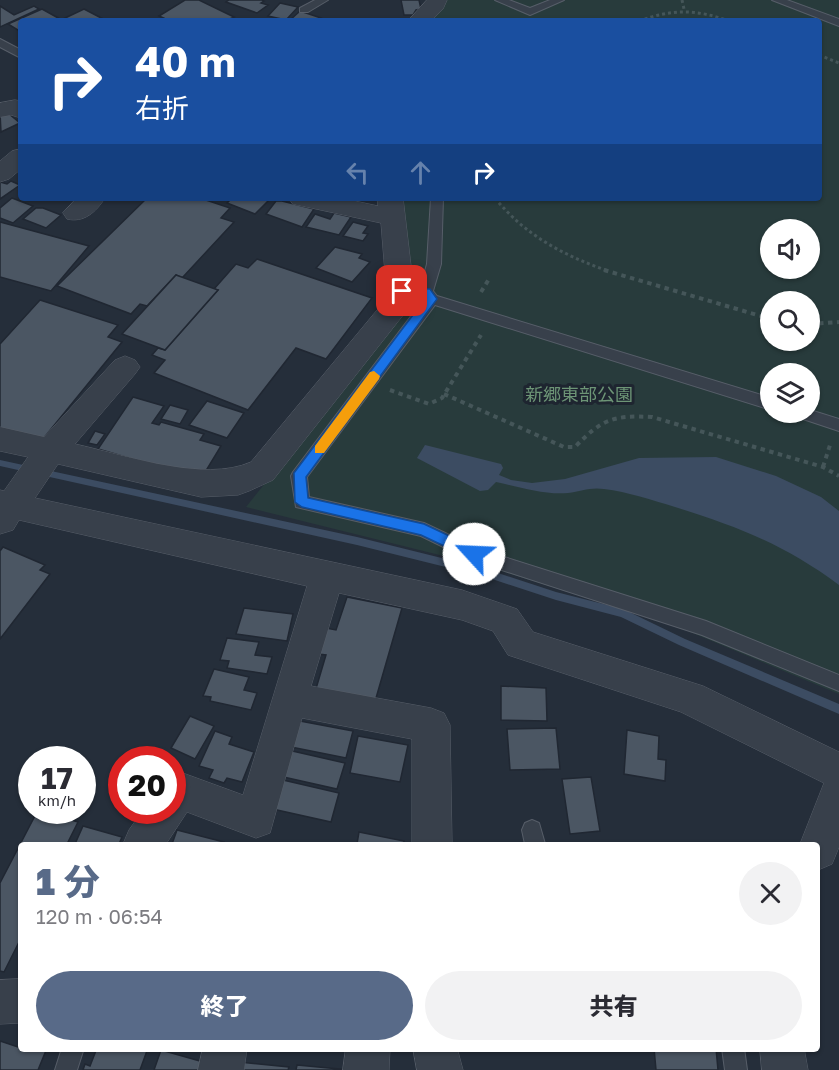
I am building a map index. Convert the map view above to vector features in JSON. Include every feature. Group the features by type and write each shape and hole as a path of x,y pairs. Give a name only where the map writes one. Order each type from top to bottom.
{"street":[{"path":"422,18 436,5 437,0"},
{"path":"0,110 15,107 18,109"},
{"path":"0,174 18,159"},
{"path":"0,439 47,455 201,484 228,483 254,476 262,471 401,300 420,294 391,207 332,201"},
{"path":"125,367 47,455 8,507 462,605 505,620 521,644 690,698 839,771"},
{"path":"186,793 256,819 289,699 327,576"},
{"path":"289,699 431,725 432,842"},
{"path":"820,845 839,794"},
{"path":"144,842 157,824"},
{"path":"0,1002 18,1001"},
{"path":"221,1070 224,1052"},
{"path":"366,1070 368,1052"},
{"path":"436,1052 440,1070"},
{"path":"783,1052 785,1070"}],"lane":[{"path":"304,10 323,0"},
{"path":"500,0 530,12 559,0"},
{"path":"777,0 839,23"},
{"path":"0,42 18,52"},
{"path":"437,201 434,264 420,294 369,382 299,476 302,502 424,530 474,554 706,628 839,683"},
{"path":"420,294 760,401"},
{"path":"820,419 839,425"},
{"path":"66,1070 72,1052"},
{"path":"734,1052 736,1070"}],"path":[{"path":"682,0 684,9"},
{"path":"647,18 669,10 684,9 707,12 722,18"},
{"path":"822,57 839,63"},
{"path":"498,201 518,225 538,240 590,266 760,316"},
{"path":"369,382 429,404 444,394 492,317"},
{"path":"820,323 839,322"},
{"path":"444,394 564,447 575,447 605,418 624,415 652,417 823,467 839,476"}],"green space":[{"name":"新郷東部公園","path":"446,0 839,0 839,694 671,624 488,567 246,507 413,299 402,201 822,201 822,18 433,18"}],"water":[{"path":"425,445 501,464 503,468 499,475 511,480 532,483 565,479 639,458 716,457 776,476 821,497 839,511 839,585 800,559 761,538 640,496 599,489 550,493 496,482 488,490 480,491 417,458"}],"building":[{"path":"185,0 199,0 234,17 163,18 159,16"},
{"path":"229,0 262,0 264,1 261,3 268,5 257,13 226,2"},
{"path":"401,0 419,0 421,9 416,10 413,15 404,15"},
{"path":"280,3 298,7 288,18 268,16"},
{"path":"0,6 14,15 34,6 39,9 18,18 0,27"},
{"path":"42,9 58,18 22,18"},
{"path":"84,9 101,18 65,18"},
{"path":"300,11 321,18 292,18"},
{"path":"18,20 18,30 8,24"},
{"path":"0,113 9,114 18,121 18,124 1,132"},
{"path":"11,181 18,184 18,186 0,199 0,182 7,184"},
{"path":"12,198 33,206 13,223 0,218 0,208"},
{"path":"144,201 209,201 230,208 221,218 234,222 182,278 176,275 147,306 140,304 131,314 57,286"},
{"path":"229,201 268,201 255,214 227,203"},
{"path":"276,201 314,209 302,227 266,214"},
{"path":"36,208 43,208 61,215 46,228 23,219"},
{"path":"334,213 351,217 339,235 306,227 315,214 330,219"},
{"path":"0,222 89,246 51,291 0,277"},
{"path":"353,222 368,226 363,233 368,234 363,241 343,236"},
{"path":"335,247 362,254 359,258 370,262 352,282 316,268"},
{"path":"257,259 372,298 326,359 296,348 248,410 154,373 165,360 152,355 158,348 165,350 218,290 214,289 236,264 248,268"},
{"path":"176,275 218,290 165,350 122,334"},
{"path":"40,300 118,325 108,337 122,342 43,439 0,428 0,344"},
{"path":"133,397 164,406 152,423 159,425 161,422 204,434 200,440 221,446 201,479 98,449"},
{"path":"207,401 244,413 227,438 189,425"},
{"path":"170,405 188,410 180,424 161,419"},
{"path":"95,431 105,434 97,445 88,443"},
{"path":"3,547 45,565 40,570 50,574 0,639 0,551"},
{"path":"347,597 402,608 374,705 315,692 326,655 318,654 326,628 336,630"},
{"path":"244,608 293,614 287,641 236,634"},
{"path":"227,638 259,642 255,655 272,657 267,674 227,668 229,661 220,660"},
{"path":"214,669 249,677 244,690 257,693 251,710 210,701 211,697 203,696"},
{"path":"501,686 546,688 547,721 501,720"},
{"path":"190,716 214,726 195,759 186,755 186,746 172,746"},
{"path":"300,721 353,731 346,758 286,746"},
{"path":"556,728 560,769 510,770 507,729"},
{"path":"627,730 659,736 658,759 666,760 665,781 624,774"},
{"path":"215,731 232,737 229,744 254,752 242,782 227,778 224,783 209,778 213,770 199,766"},
{"path":"358,736 408,745 400,782 350,773"},
{"path":"288,750 345,763 337,789 279,776"},
{"path":"591,777 600,831 570,834 562,779"},
{"path":"283,780 339,793 331,822 268,808"},
{"path":"31,824 77,824 68,842 21,842"},
{"path":"83,826 122,837 120,842 76,842"},
{"path":"177,830 224,842 173,842"},
{"path":"359,832 404,841 404,842 357,842"},
{"path":"18,848 18,944 4,972 0,971 0,883"},
{"path":"0,1041 18,1047 18,1052 45,1052 38,1070 0,1070"},
{"path":"95,1052 147,1052 140,1070 83,1070 85,1064 90,1066"},
{"path":"160,1052 207,1063 205,1070 154,1070"},
{"path":"654,1052 716,1052 718,1070 656,1070"},
{"path":"239,1062 289,1067 288,1070 238,1070"},
{"path":"297,1065 350,1070 296,1070"}],"waterway":[{"path":"0,463 357,541 486,573 556,596 623,613 682,642 839,709"}],"slow traffic":[{"path":"319,449 374,376"}],"route":[{"path":"402,291 426,292 432,299 299,476 302,502 424,530 474,554"}]}
